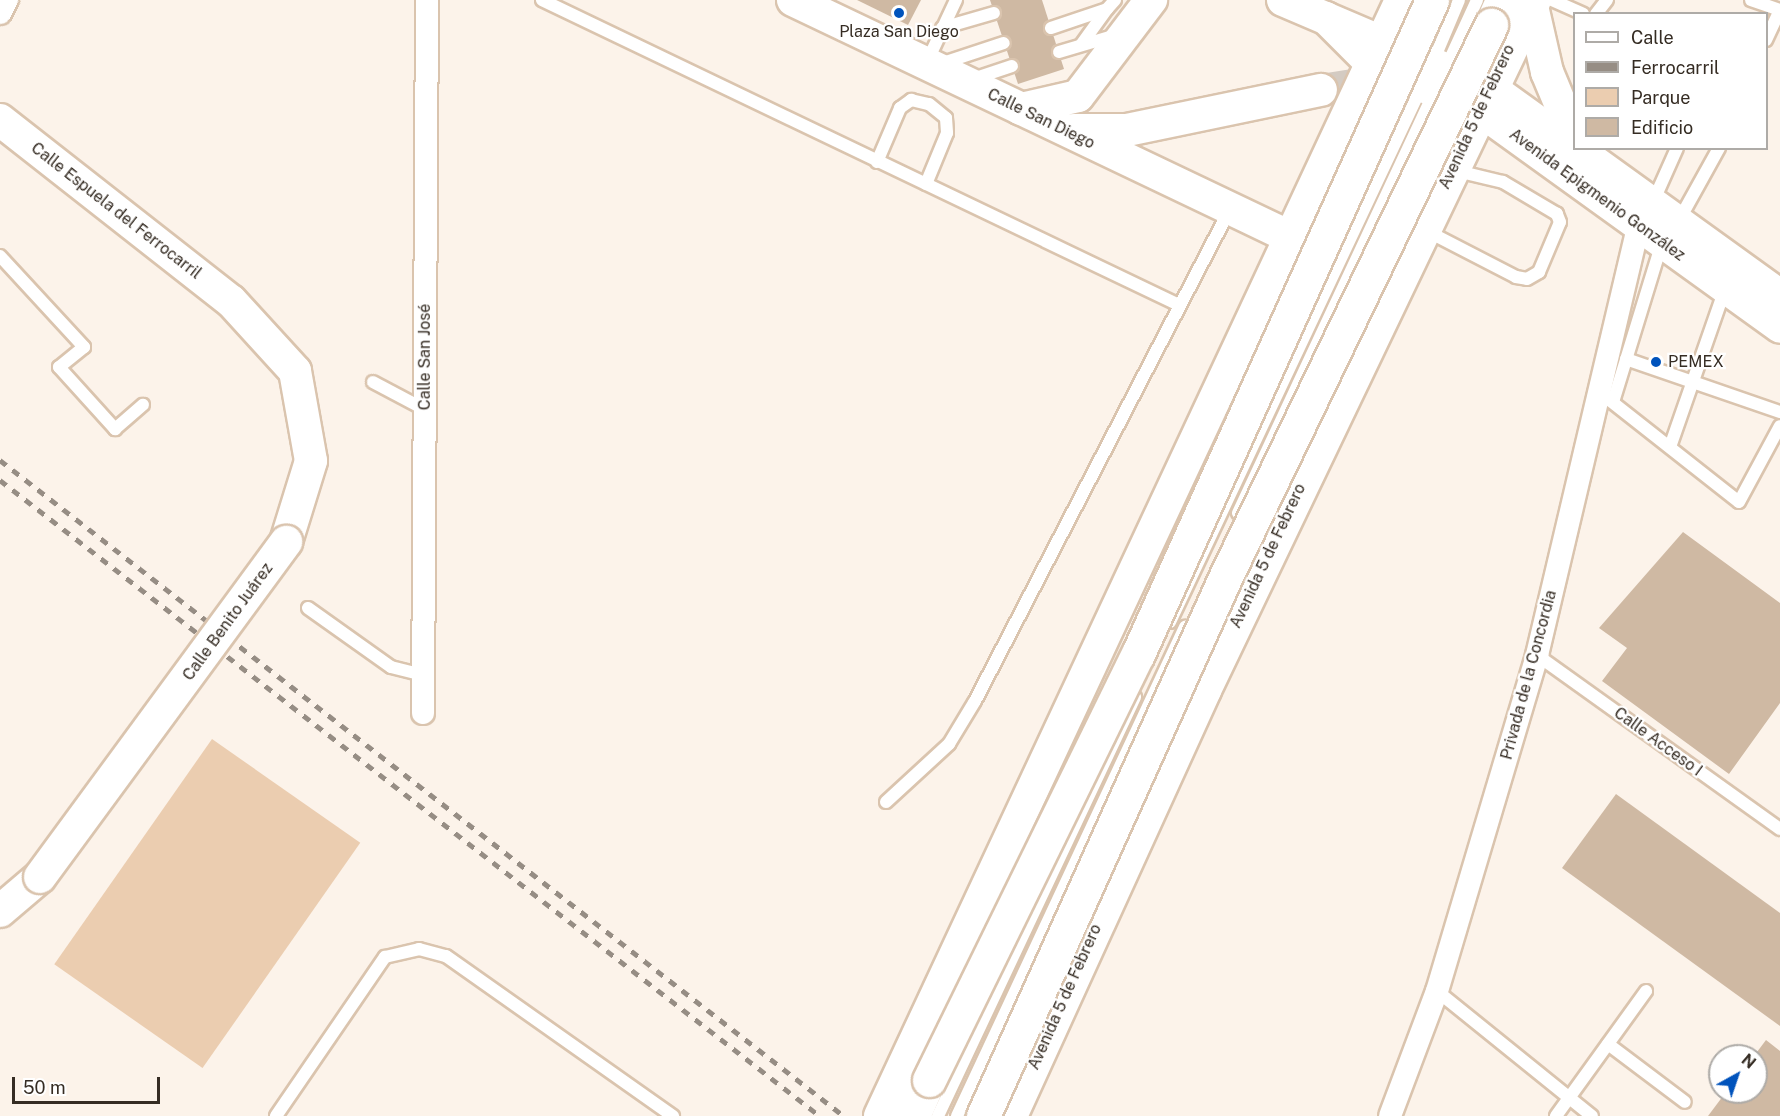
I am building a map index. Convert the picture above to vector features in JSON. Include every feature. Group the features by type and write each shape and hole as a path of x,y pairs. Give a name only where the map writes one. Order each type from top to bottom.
{"highway":[{"path":"913,1116 1138,654 1432,0"},
{"name":"Avenida 5 de Febrero","path":"983,1116 1225,578 1530,1"}],"main road":[{"name":"Calle San Diego","path":"793,0 1290,237"},
{"path":"1021,109 1078,96 1116,14 1151,0"},
{"name":"Avenida Epigmenio González","path":"1283,0 1326,18 1377,53 1486,100 1658,223 1778,293"},
{"path":"880,1116 1148,551 1290,237 1401,0"},
{"path":"1530,1 1547,72 1573,142"},
{"name":"Avenida 5 de Febrero","path":"1011,1116 1204,690 1486,100 1530,1"},
{"path":"1064,130 1126,130 1321,90"},
{"name":"Calle Espuela del Ferrocarril","path":"0,120 231,301"},
{"name":"Avenida Epigmenio González","path":"1517,122 1573,149"},
{"path":"1576,150 1778,293"},
{"name":"Avenida Epigmenio González","path":"1576,150 1726,288 1780,327"},
{"path":"1148,551 1322,205"},
{"name":"Calle Benito Juárez","path":"0,912 40,877 286,542 311,461 306,414 295,371 231,301"}],"street":[{"path":"0,13 7,0"},
{"name":"Calle San José","path":"423,713 427,0"},
{"name":"Privada de la Concordia","path":"1390,1116 1437,991 1537,656 1605,396 1658,223"}],"lane":[{"path":"542,0 1179,305"},
{"path":"929,65 942,28 956,0"},
{"path":"1234,523 1434,77 1459,0"},
{"path":"1162,639 1434,77 1477,0"},
{"path":"1598,12 1607,0"},
{"path":"1752,0 1780,10 1768,38"},
{"path":"1530,1 1575,12"},
{"path":"942,28 994,13"},
{"path":"1051,28 1116,14"},
{"path":"1059,52 1081,45 1116,14"},
{"path":"1081,45 1116,14"},
{"path":"929,65 1004,43"},
{"path":"964,82 1012,66"},
{"path":"877,162 900,108 911,100 929,104 946,118 947,133 926,183"},
{"path":"1676,150 1626,358 1605,396 1739,502 1780,426"},
{"path":"1658,223 1717,150"},
{"path":"1424,229 1516,277 1527,279 1539,272 1560,222 1557,214 1503,182 1452,170"},
{"path":"886,802 949,744 975,701 1230,209"},
{"path":"0,256 84,347 60,367 115,429 143,405"},
{"path":"1670,447 1726,288"},
{"path":"1626,358 1780,412"},
{"path":"373,382 424,409"},
{"path":"308,608 391,667 423,675"},
{"path":"957,1116 1194,609"},
{"name":"Calle Acceso I","path":"1537,656 1780,830"},
{"path":"938,1116 1142,682"},
{"path":"276,1116 385,957 419,949 446,956 673,1116"},
{"path":"1437,991 1592,1116"},
{"path":"1556,1116 1647,991"},
{"path":"1608,1044 1685,1102"}],"green space":[{"path":"212,739 360,843 203,1068 54,964"}],"building":[{"name":"Plaza San Diego","path":"857,0 921,0 908,25"},
{"path":"990,0 1042,0 1064,69 1018,84"},
{"path":"1683,532 1780,603 1780,703 1729,774 1602,681 1627,648 1599,628"},
{"path":"1616,794 1780,913 1780,1026 1562,868"},
{"path":"1766,1040 1780,1051 1780,1116 1708,1116 1717,1104 1768,1104 1768,1044 1763,1044"}],"tunnel":[{"path":"1321,90 1384,80 1442,49 1483,7"}],"railway":[{"path":"0,460 844,1116"},
{"path":"0,480 820,1116"}],"place":[{"name":"Plaza San Diego","path":"899,13"},
{"name":"PEMEX","path":"1656,362"}]}
